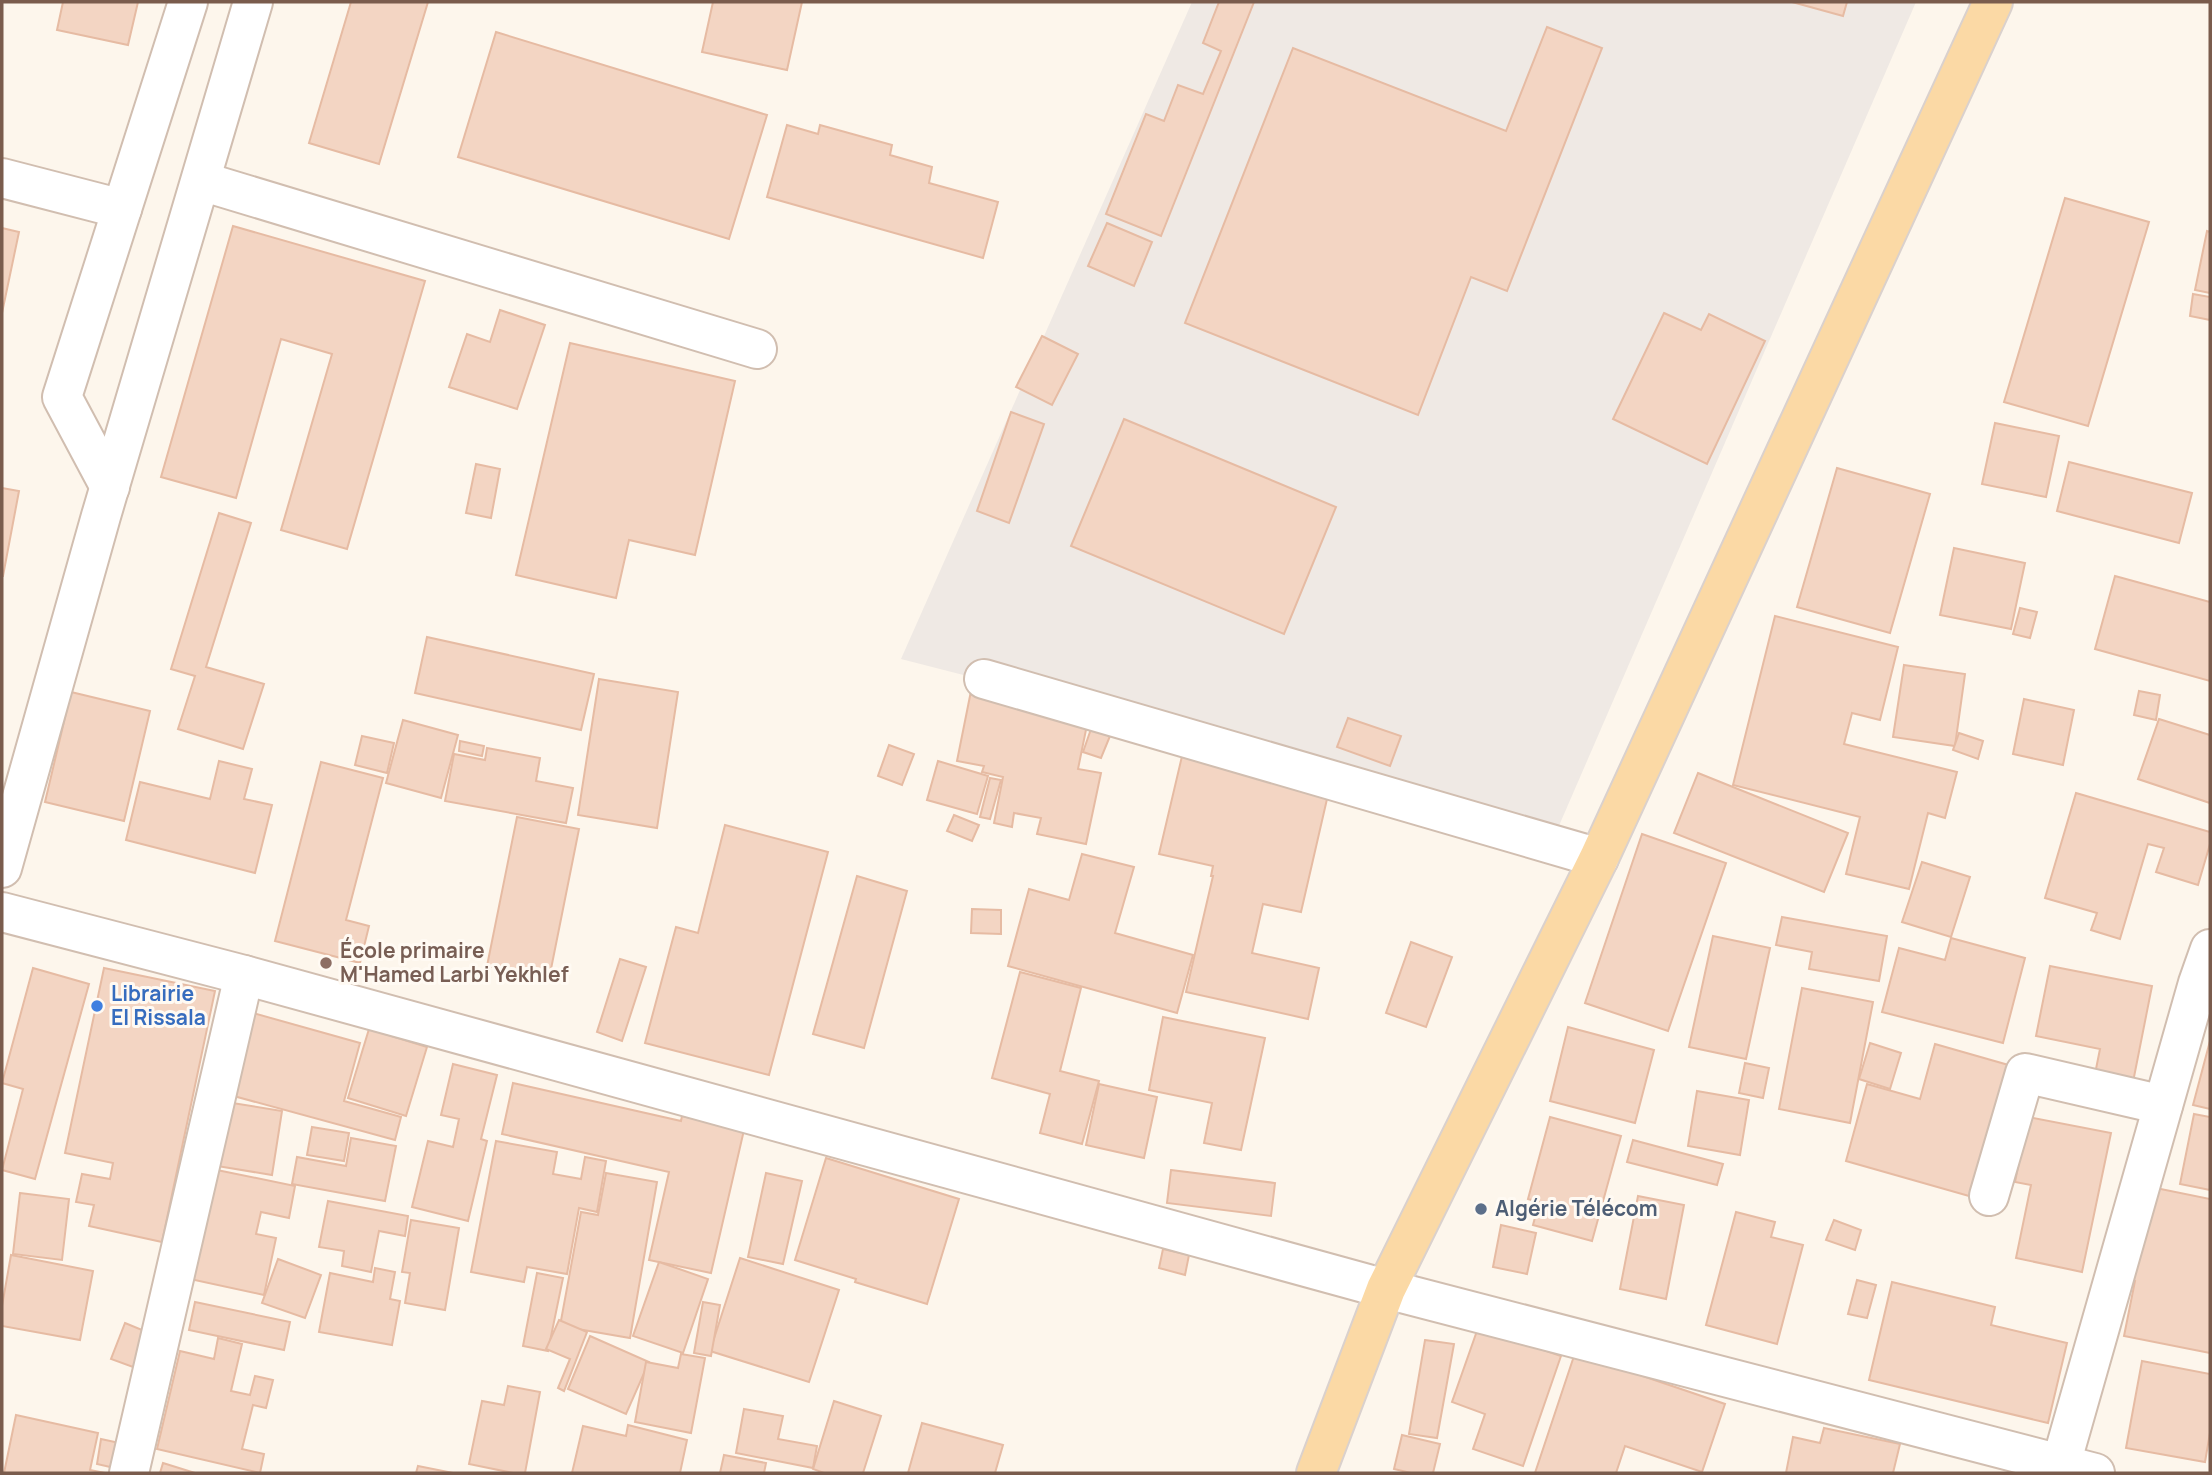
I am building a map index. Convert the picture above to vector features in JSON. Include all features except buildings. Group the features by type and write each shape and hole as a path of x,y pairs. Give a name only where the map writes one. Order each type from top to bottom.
{"main road":[{"path":"1316,1473 1386,1289 1599,858 1993,2"}],"street":[{"path":"110,488 62,397 188,2"},
{"path":"2,868 253,2"},
{"path":"2,178 122,209"},
{"path":"201,181 757,349"},
{"path":"984,679 1599,858"},
{"path":"2,912 244,975 1386,1289 2078,1469 2164,1105 2210,949"},
{"path":"129,1473 244,975"},
{"path":"1989,1196 2025,1073 2164,1105"}],"shaded area":[{"path":"1192,2 1916,2 1558,828 901,659"}],"place":[{"name":"École primaire M'Hamed Larbi Yekhlef","path":"326,963"},
{"name":"Librairie El Rissala","path":"97,1006"},
{"name":"Algérie Télécom","path":"1481,1209"}]}
